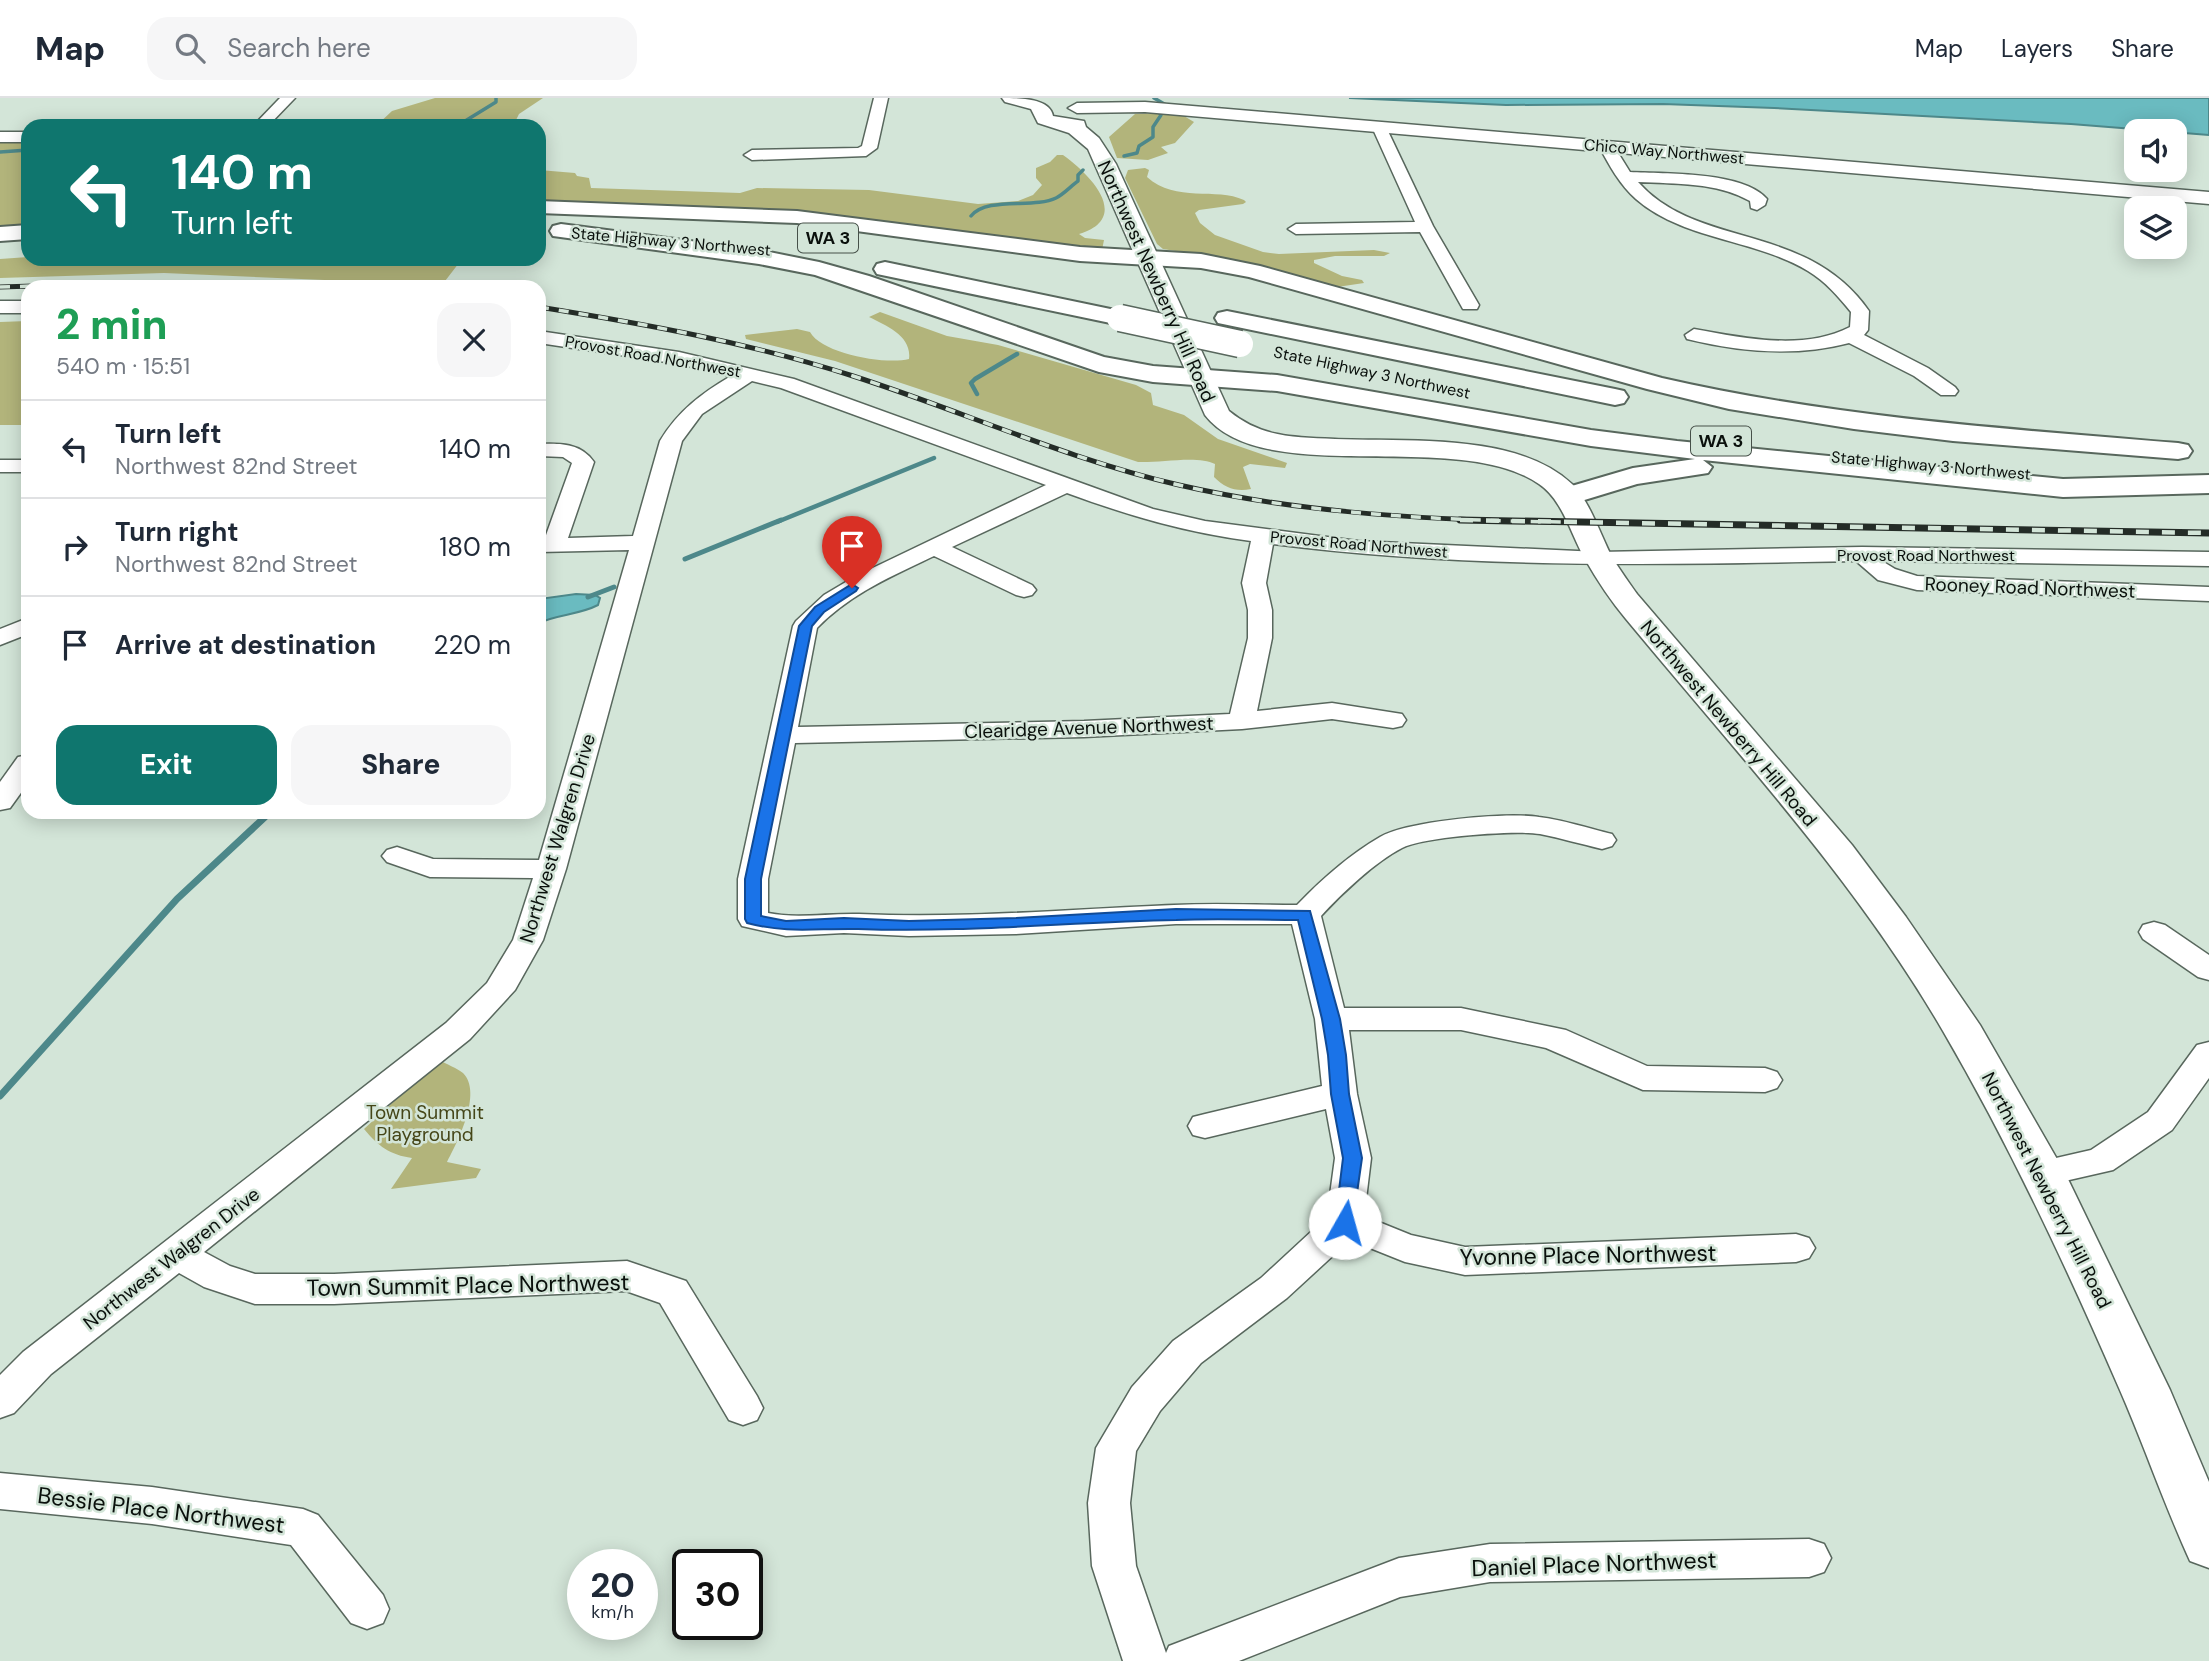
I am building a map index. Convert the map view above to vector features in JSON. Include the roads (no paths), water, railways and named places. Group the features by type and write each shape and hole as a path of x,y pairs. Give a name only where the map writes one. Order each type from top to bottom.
{"highway":[{"path":"546,209 776,215 1080,254 1201,261 1241,268 1656,384 1729,401 1942,432 2178,451"},
{"name":"State Highway 3 Northwest","path":"546,210 752,228 848,241 939,258"},
{"path":"550,231 799,264 861,281 1099,364 1153,374 1277,383 1634,444 2063,488"},
{"name":"State Highway 3 Northwest","path":"550,231 687,240 818,257 1603,420 1740,444 1958,470 2209,484"},
{"path":"0,234 21,232"},
{"path":"0,250 21,248"},
{"name":"State Highway 3 Northwest","path":"1112,293 1623,399 1795,425 1998,446 2209,452"},
{"path":"1568,496 1633,476 1706,467 1993,486 2063,488 2209,484"}],"main road":[{"name":"Northwest Newberry Hill Road","path":"1074,108 1011,98 1040,107 1051,120 1070,127 1096,124 1121,194 1200,376 1223,421 1239,432 1258,439 1300,446 1492,455 1538,471 1568,496 1599,559 1638,615 1818,828 1893,925 1983,1062 2043,1173 2145,1390 2209,1544"},
{"name":"Chico Way Northwest","path":"1074,108 1118,106 2209,198"},
{"path":"1096,124 1104,110 1118,106"},
{"path":"1051,120 1053,110 1074,108 1095,111 1096,124"}],"street":[{"path":"267,119 288,98"},
{"path":"752,155 861,153 869,148 881,98"},
{"path":"1378,127 1425,227 1470,305"},
{"path":"0,137 21,137"},
{"path":"1606,146 1616,164 1648,201 1690,221 1780,251 1836,281 1860,312 1859,330 1851,336 1832,342 1767,345 1694,335"},
{"path":"1627,177 1713,183 1752,194 1759,198 1757,205"},
{"path":"1296,229 1425,227"},
{"path":"0,307 21,307"},
{"path":"1851,336 1921,372 1948,391"},
{"name":"Provost Road Northwest","path":"546,338 679,358 749,374 845,402 1063,486 1146,514 1205,528 1263,537 1358,548 1599,559 1862,554 2209,559"},
{"name":"Northwest Walgren Drive","path":"0,1401 37,1363 366,1106 458,1031 499,990 528,940 551,869 664,461 676,431 700,405 749,374"},
{"path":"546,450 569,452 579,456 583,462 546,545 643,543"},
{"path":"0,466 21,466"},
{"path":"1063,486 1005,510 838,596 806,626 753,879 753,919 786,926 844,923 909,926 1176,914 1305,915 1332,886 1392,842 1421,833 1457,828 1537,825 1602,840"},
{"path":"1242,721 1260,638 1260,610 1254,583 1263,537"},
{"path":"934,547 1024,590"},
{"name":"Rooney Road Northwest","path":"1862,554 1871,566 1889,578 1917,583 2209,594"},
{"path":"0,638 21,628"},
{"name":"Clearidge Avenue Northwest","path":"784,735 1084,729 1242,721 1332,711 1393,720"},
{"path":"397,856 430,868 551,869"},
{"path":"1146,1661 1114,1566 1109,1503 1116,1448 1146,1399 1187,1352 1274,1288 1345,1223 1353,1158 1340,1094 1331,1019 1305,915"},
{"path":"2154,932 2209,970"},
{"path":"1331,1019 1461,1019 1554,1038 1643,1078 1765,1080"},
{"path":"2043,1173 2101,1161 2160,1121 2209,1053"},
{"path":"1205,1126 1340,1094"},
{"name":"Yvonne Place Northwest","path":"1345,1223 1405,1248 1465,1261 1796,1248"},
{"name":"Town Summit Place Northwest","path":"175,1253 217,1277 255,1289 334,1289 627,1276 673,1292 743,1408"},
{"name":"Bessie Place Northwest","path":"0,1491 138,1503 227,1514 303,1528 367,1609"},
{"name":"Daniel Place Northwest","path":"1185,1661 1399,1578 1490,1563 1809,1558"}],"water":[{"path":"1349,98 2209,98 2209,135 2187,133 2187,119 2124,119 2124,128 1774,108 1663,104 1506,105"},
{"path":"576,594 595,595 600,598 598,605 546,621 546,598"}],"waterway":[{"path":"468,119 496,102 496,98"},
{"path":"1154,98 1166,105"},
{"path":"1124,156 1137,153 1139,146 1153,137 1153,127 1161,115 1159,112"},
{"path":"0,152 21,150"},
{"path":"971,216 988,206 1036,203 1056,198 1078,181 1078,175 1083,170"},
{"path":"977,394 971,383 1017,354"},
{"path":"777,522 934,458"},
{"path":"685,559 781,520"},
{"path":"588,597 614,587"},
{"path":"0,1096 177,899 263,819"}],"railway":[{"path":"0,287 21,286"},
{"path":"546,308 698,336 815,364 1096,462 1179,485 1274,503 1369,514 1543,521"},
{"path":"1460,520 1543,521"},
{"path":"1543,521 2209,533"},
{"path":"1543,521 1561,522"}],"park label":[{"name":"Town Summit Playground","path":"425,1123"}]}
